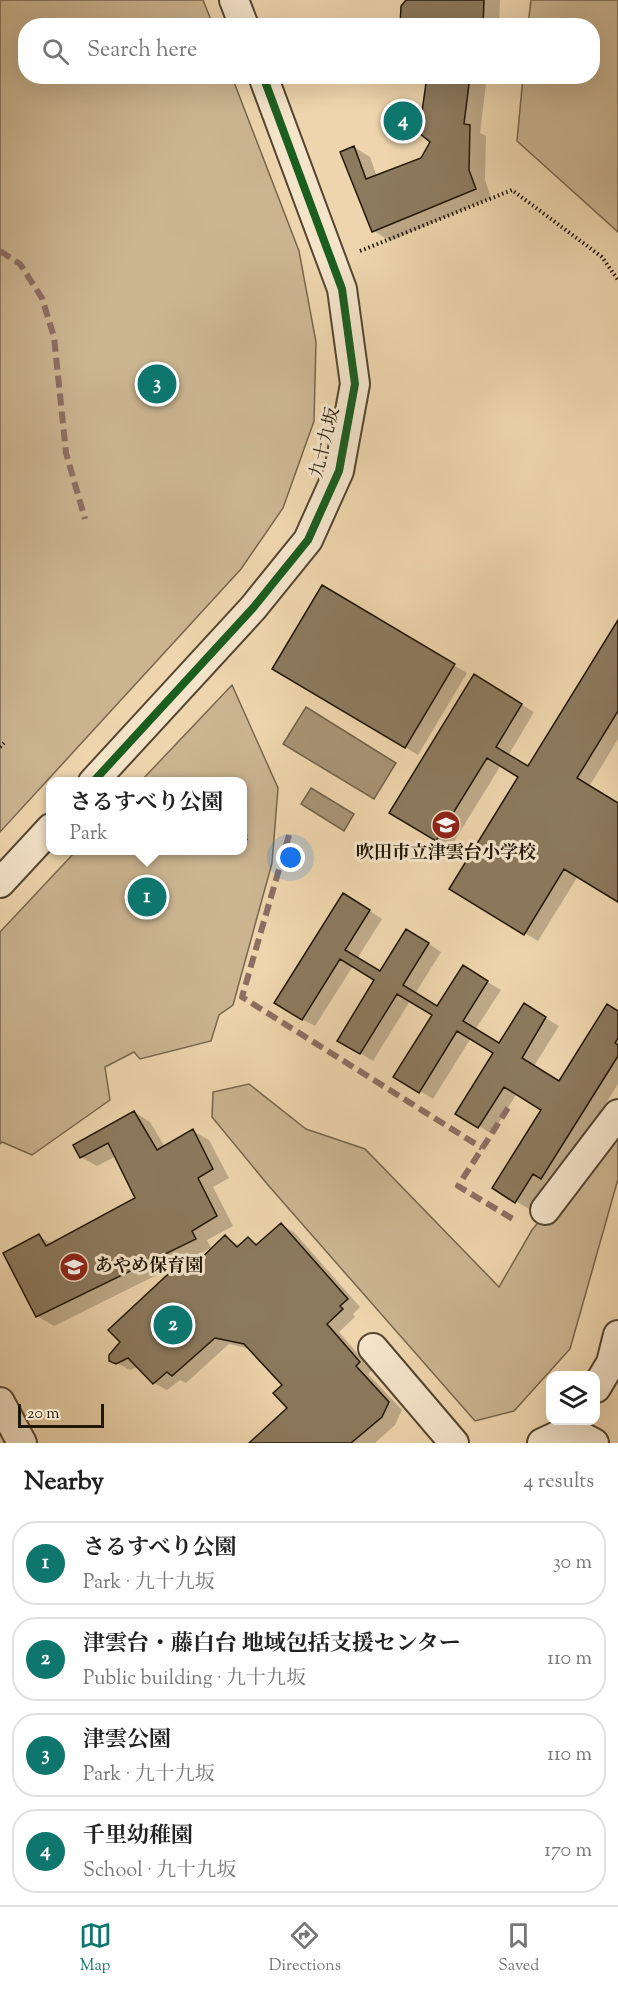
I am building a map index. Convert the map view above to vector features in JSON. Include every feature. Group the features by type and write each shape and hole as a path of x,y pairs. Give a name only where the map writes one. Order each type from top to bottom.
{"street":[{"path":"234,0 241,18"},
{"name":"九十九坂","path":"98,777 253,608 308,540 339,471 355,384 342,289 266,84"},
{"path":"0,883 46,833"},
{"path":"545,1210 618,1114"},
{"path":"600,1381 610,1363 618,1335"},
{"path":"372,1348 454,1443"},
{"path":"0,1402 22,1443"},
{"path":"542,1443 580,1431"}],"path":[{"path":"360,250 512,190 602,257 618,280"},
{"path":"0,747 4,743"}],"shaded area":[{"path":"0,0 203,0 210,18 18,18 18,84 235,84 299,251 316,342 314,421 283,508 241,569 50,777 46,777 46,782 0,832"},
{"path":"531,0 618,0 618,232 517,141 522,84 600,84 600,18 529,18"},
{"path":"232,685 278,788 272,863 233,1005 219,1015 211,1041 140,1059 134,1052 105,1067 110,1100 32,1155 2,1142 0,1144 0,932 72,855 247,855 247,777 145,777"},
{"path":"306,707 396,763 374,799 283,744"},
{"path":"311,788 354,814 344,831 301,804"},
{"path":"249,1084 306,1129 365,1149 499,1287 532,1230 615,1130 618,1133 618,1179 570,1349 550,1371 546,1371 546,1376 514,1411 475,1421 268,1185 212,1117 213,1092"}],"building":[{"path":"406,0 484,0 483,18 400,18 401,6"},
{"path":"426,84 469,84 464,124 470,125 469,170 476,189 372,232 340,152 354,146 366,179 421,158 430,142 419,133"},
{"path":"322,585 455,664 405,748 272,669"},
{"path":"618,620 618,711 577,778 618,803 618,902 564,869 524,935 449,889 518,777 487,758 436,841 389,813 474,674 522,704 496,747 528,766"},
{"path":"343,893 370,910 345,950 380,971 406,929 429,943 403,985 437,1006 463,965 488,981 463,1021 499,1043 524,1003 546,1017 522,1058 559,1081 607,1004 618,1011 618,1038 615,1043 618,1045 618,1056 541,1179 533,1174 515,1203 492,1188 541,1110 504,1087 478,1128 455,1114 493,1053 457,1031 419,1093 393,1077 432,1015 397,994 360,1054 337,1041 374,980 340,959 302,1020 274,1003"},
{"path":"134,1111 157,1150 193,1129 213,1169 198,1178 217,1216 192,1231 196,1239 36,1317 3,1253 39,1234 46,1246 135,1198 108,1143 80,1158 73,1145"},
{"path":"281,1223 348,1299 340,1306 343,1309 327,1324 360,1362 356,1366 389,1402 382,1417 351,1443 249,1443 287,1408 273,1393 282,1385 244,1344 215,1338 172,1376 167,1372 153,1384 128,1358 116,1364 109,1361 109,1355 120,1342 108,1330 180,1263 188,1271 225,1235 237,1247 248,1237 256,1245"}],"marked path":[{"path":"0,251 20,264 42,298 54,337 66,453 85,519"},
{"path":"289,835 242,997 482,1148"},
{"path":"508,1108 458,1186 513,1219"}],"cycle path":[{"path":"98,777 253,608 308,540 339,471 355,384 342,289 266,84"}],"place":[{"name":"千里幼稚園","path":"403,121"},
{"name":"津雲公園","path":"157,384"},
{"name":"吹田市立津雲台小学校","path":"446,825"},
{"name":"さるすべり公園","path":"147,897"},
{"name":"あやめ保育園","path":"74,1267"},
{"name":"津雲台・藤白台 地域包括支援センター","path":"173,1325"}]}
